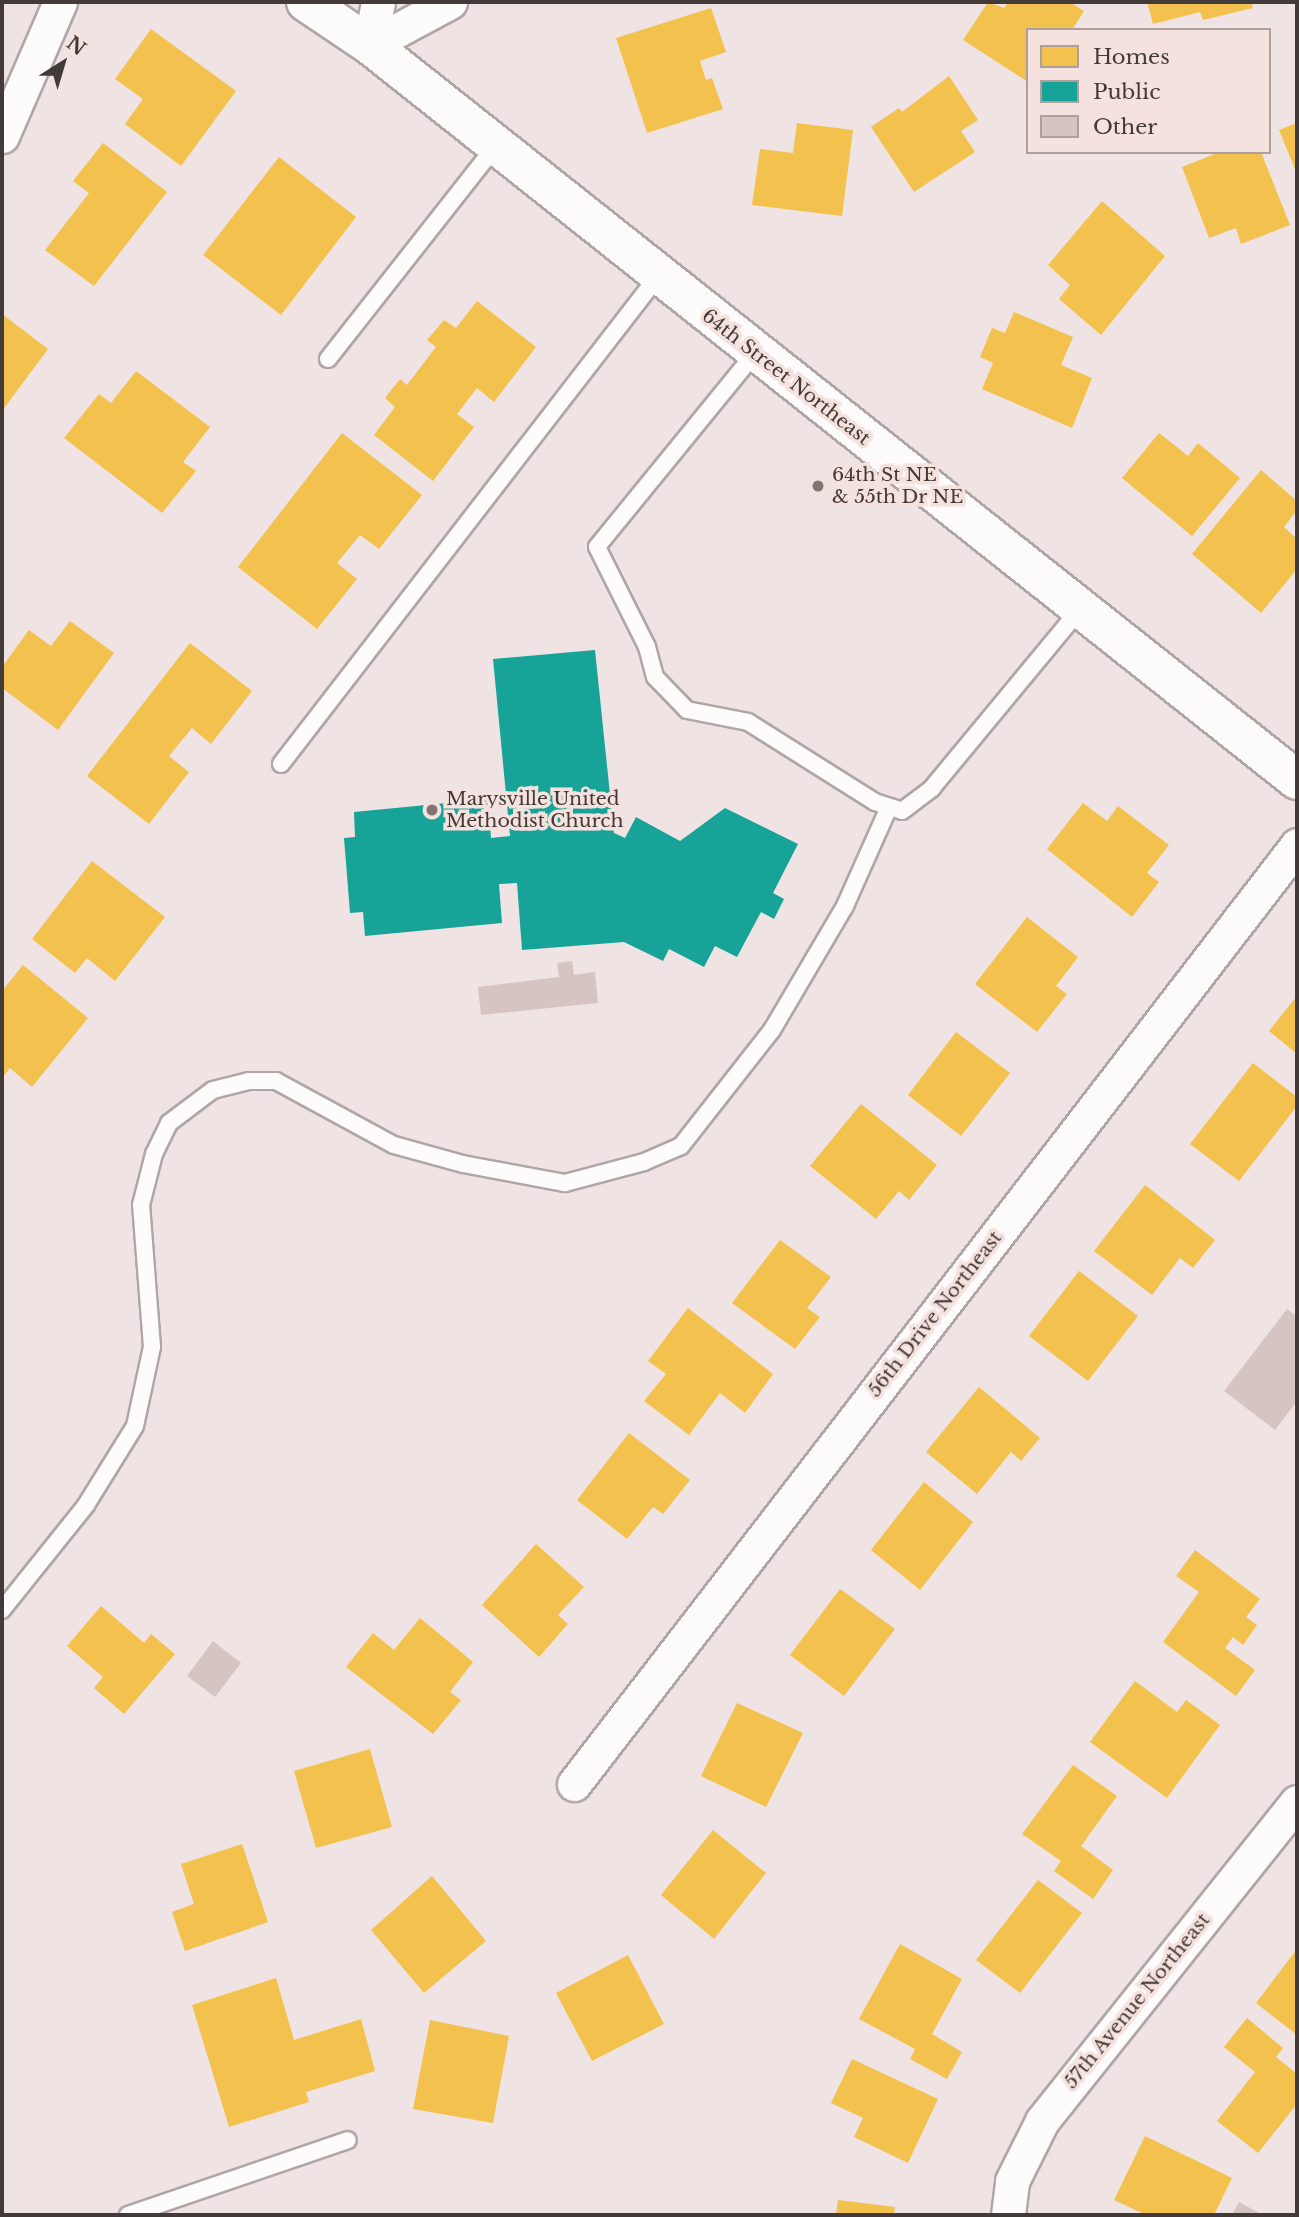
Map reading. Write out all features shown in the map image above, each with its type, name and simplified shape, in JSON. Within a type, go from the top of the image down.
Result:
[{"type":"main road","name":"64th Street Northeast","points":[[306,2],[370,45],[755,353],[1297,779]]},
{"type":"street","points":[[2,136],[60,2]]},
{"type":"street","points":[[370,45],[378,2]]},
{"type":"street","points":[[370,45],[450,2]]},
{"type":"street","name":"56th Drive Northeast","points":[[574,1784],[1297,845]]},
{"type":"street","name":"57th Avenue Northeast","points":[[1008,2215],[1012,2181],[1042,2121],[1297,1802]]},
{"type":"lane","points":[[328,359],[495,147]]},
{"type":"lane","points":[[281,764],[658,276]]},
{"type":"lane","points":[[755,353],[597,547],[647,647],[656,677],[670,696],[687,710],[748,722],[890,807],[902,811],[932,788],[1080,609]]},
{"type":"lane","points":[[2,1610],[86,1505],[135,1426],[152,1346],[141,1205],[154,1154],[169,1123],[213,1090],[249,1081],[276,1081],[394,1145],[463,1164],[565,1183],[644,1162],[681,1146],[772,1030],[845,906],[890,807]]},
{"type":"lane","points":[[128,2215],[348,2140]]},
{"type":"building: Homes","points":[[988,2],[1004,8],[1008,2],[1070,2],[1084,11],[1073,28],[1026,28],[1026,81],[963,40]]},
{"type":"building: Homes","points":[[1147,2],[1251,2],[1253,8],[1203,20],[1200,12],[1153,24]]},
{"type":"building: Homes","points":[[711,8],[726,52],[700,61],[706,80],[712,78],[723,109],[647,133],[616,38]]},
{"type":"building: Homes","points":[[151,29],[236,91],[181,166],[125,124],[143,99],[115,79]]},
{"type":"building: Homes","points":[[949,76],[978,120],[961,131],[975,152],[914,192],[871,127],[899,108],[902,112]]},
{"type":"building: Homes","points":[[797,123],[853,130],[842,216],[752,205],[760,149],[793,153]]},
{"type":"building: Homes","points":[[1297,123],[1297,174],[1279,130]]},
{"type":"building: Homes","points":[[103,143],[167,192],[94,286],[45,250],[89,193],[73,181]]},
{"type":"building: Homes","points":[[1215,154],[1262,154],[1290,225],[1241,244],[1236,228],[1209,238],[1182,167]]},
{"type":"building: Homes","points":[[279,157],[356,217],[281,315],[203,255]]},
{"type":"building: Homes","points":[[1102,201],[1165,256],[1101,335],[1059,299],[1070,285],[1048,265]]},
{"type":"building: Homes","points":[[477,301],[536,347],[494,402],[477,388],[457,414],[474,427],[433,481],[374,435],[395,407],[385,398],[400,379],[407,385],[436,347],[427,340],[444,320],[456,328]]},
{"type":"building: Homes","points":[[1014,312],[1073,337],[1061,365],[1092,378],[1072,428],[982,389],[993,363],[980,357],[992,328],[1005,333]]},
{"type":"building: Homes","points":[[2,314],[48,349],[2,411]]},
{"type":"building: Homes","points":[[136,371],[210,427],[183,462],[196,471],[162,513],[64,438],[99,394],[111,403]]},
{"type":"building: Homes","points":[[342,433],[422,495],[379,549],[360,535],[337,563],[357,579],[317,629],[238,567]]},
{"type":"building: Homes","points":[[1159,433],[1188,456],[1198,443],[1240,478],[1192,536],[1122,478]]},
{"type":"building: Homes","points":[[1261,470],[1297,501],[1297,510],[1284,527],[1297,539],[1297,569],[1261,613],[1192,554]]},
{"type":"building: Homes","points":[[70,621],[114,653],[58,730],[2,688],[2,667],[29,630],[51,646]]},
{"type":"building: Homes","points":[[190,643],[252,691],[211,744],[192,728],[169,756],[189,772],[149,824],[87,776]]},
{"type":"building: Homes","points":[[1083,803],[1107,821],[1118,806],[1169,845],[1147,873],[1159,882],[1132,917],[1047,849]]},
{"type":"building: Homes","points":[[92,861],[165,917],[115,981],[87,958],[75,973],[32,939]]},
{"type":"building: Homes","points":[[1027,917],[1078,957],[1056,986],[1067,994],[1037,1032],[975,984]]},
{"type":"building: Homes","points":[[23,965],[88,1018],[32,1087],[10,1068],[2,1078],[2,991]]},
{"type":"building: Homes","points":[[1297,996],[1297,1054],[1269,1031]]},
{"type":"building: Homes","points":[[956,1032],[1010,1073],[961,1136],[908,1095]]},
{"type":"building: Homes","points":[[1253,1063],[1297,1097],[1297,1106],[1239,1181],[1190,1144]]},
{"type":"building: Homes","points":[[861,1104],[937,1165],[909,1200],[899,1191],[876,1219],[810,1166]]},
{"type":"building: Homes","points":[[1145,1185],[1215,1240],[1193,1268],[1180,1258],[1152,1295],[1094,1251]]},
{"type":"building: Homes","points":[[780,1240],[831,1277],[807,1308],[820,1317],[795,1349],[732,1303]]},
{"type":"building: Homes","points":[[1079,1271],[1138,1316],[1088,1381],[1029,1336]]},
{"type":"building: Homes","points":[[688,1308],[773,1374],[745,1413],[720,1393],[689,1435],[644,1401],[666,1374],[648,1361]]},
{"type":"building: Homes","points":[[979,1387],[1040,1438],[1021,1461],[1011,1452],[977,1494],[926,1452]]},
{"type":"building: Homes","points":[[629,1433],[690,1480],[663,1514],[653,1507],[627,1539],[577,1500]]},
{"type":"building: Homes","points":[[924,1482],[973,1522],[920,1590],[871,1550]]},
{"type":"building: Homes","points":[[536,1544],[584,1587],[558,1615],[568,1624],[539,1657],[482,1605]]},
{"type":"building: Homes","points":[[1195,1550],[1260,1599],[1246,1617],[1257,1625],[1243,1645],[1233,1637],[1225,1648],[1255,1670],[1236,1696],[1163,1642],[1199,1592],[1176,1576]]},
{"type":"building: Homes","points":[[840,1589],[895,1629],[844,1696],[790,1655]]},
{"type":"building: Homes","points":[[101,1606],[144,1643],[151,1634],[175,1654],[124,1714],[94,1688],[103,1677],[67,1646]]},
{"type":"building: Homes","points":[[420,1618],[473,1662],[450,1692],[461,1700],[433,1734],[346,1667],[373,1633],[394,1650]]},
{"type":"building: Homes","points":[[1135,1681],[1177,1712],[1186,1700],[1220,1725],[1167,1798],[1090,1742]]},
{"type":"building: Homes","points":[[737,1703],[803,1733],[766,1807],[701,1776]]},
{"type":"building: Homes","points":[[370,1749],[392,1827],[316,1848],[294,1771]]},
{"type":"building: Homes","points":[[1073,1765],[1117,1796],[1081,1846],[1113,1870],[1093,1899],[1054,1871],[1061,1861],[1022,1834]]},
{"type":"building: Homes","points":[[713,1830],[766,1873],[714,1939],[661,1895]]},
{"type":"building: Homes","points":[[242,1844],[268,1922],[185,1951],[172,1912],[194,1904],[181,1864]]},
{"type":"building: Homes","points":[[432,1876],[486,1941],[424,1993],[371,1930]]},
{"type":"building: Homes","points":[[1038,1880],[1082,1913],[1020,1993],[976,1960]]},
{"type":"building: Homes","points":[[900,1944],[962,1979],[932,2034],[962,2052],[947,2079],[910,2059],[915,2049],[859,2019]]},
{"type":"building: Homes","points":[[1297,1949],[1297,2035],[1256,2003]]},
{"type":"building: Homes","points":[[628,1955],[664,2024],[592,2061],[556,1993]]},
{"type":"building: Homes","points":[[276,1978],[294,2040],[361,2019],[375,2071],[306,2092],[309,2102],[229,2127],[192,2005]]},
{"type":"building: Homes","points":[[1247,2018],[1283,2048],[1276,2057],[1297,2074],[1297,2104],[1258,2153],[1217,2121],[1255,2072],[1224,2047]]},
{"type":"building: Homes","points":[[430,2020],[509,2036],[493,2123],[413,2109]]},
{"type":"building: Homes","points":[[852,2059],[938,2099],[908,2163],[854,2137],[863,2118],[831,2103]]},
{"type":"building: Homes","points":[[1145,2136],[1232,2178],[1214,2215],[1146,2215],[1114,2200]]},
{"type":"building: Homes","points":[[838,2200],[895,2207],[894,2215],[836,2215]]},
{"type":"building: Public","name":"Marysville United Methodist Church","points":[[595,650],[614,833],[625,838],[636,817],[680,841],[725,808],[798,844],[773,893],[784,899],[774,919],[761,912],[737,957],[715,946],[704,967],[669,949],[663,961],[624,942],[522,950],[517,883],[499,884],[502,923],[365,936],[363,912],[350,913],[344,838],[355,837],[354,812],[488,799],[491,838],[510,836],[493,659]]},
{"type":"building: Other","points":[[572,961],[574,975],[595,972],[598,1003],[481,1015],[478,987],[559,977],[557,963]]},
{"type":"building: Other","points":[[1287,1309],[1297,1317],[1297,1401],[1275,1430],[1224,1391]]},
{"type":"building: Other","points":[[213,1641],[241,1663],[215,1697],[187,1676]]},
{"type":"building: Other","points":[[1239,2202],[1263,2215],[1232,2215]]},
{"type":"place","name":"64th St NE & 55th Dr NE","points":[[818,486]]},
{"type":"place","name":"Marysville United Methodist Church","points":[[432,810]]}]
